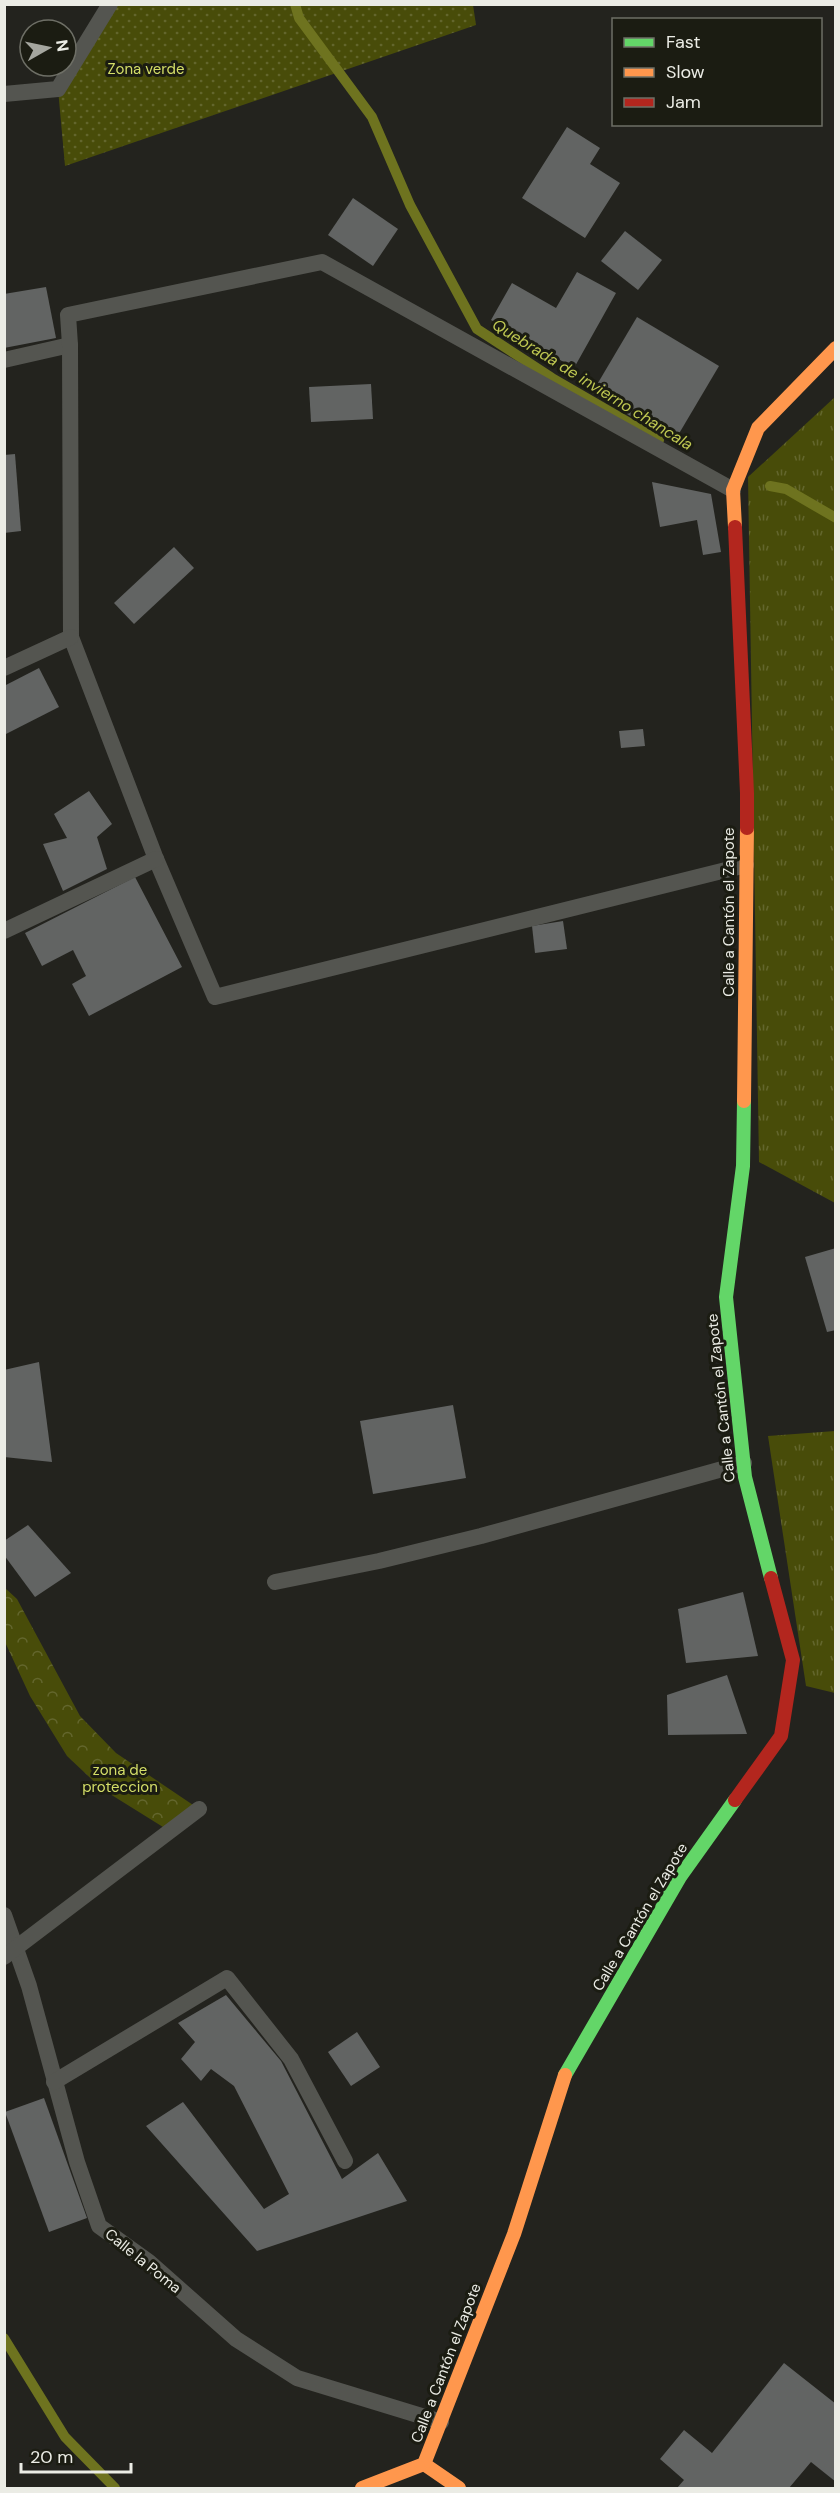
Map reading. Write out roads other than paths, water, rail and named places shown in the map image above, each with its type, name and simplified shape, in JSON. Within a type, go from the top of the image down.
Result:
[{"type":"street","name":"Calle a Cantón el Zapote","points":[[362,2488],[424,2464],[514,2234],[566,2073],[680,1876],[781,1736],[793,1660],[745,1478],[726,1297],[743,1166],[747,793],[733,490],[758,428],[836,348]]},
{"type":"street","points":[[424,2464],[459,2488]]},
{"type":"lane","points":[[4,94],[58,89],[110,4]]},
{"type":"lane","points":[[733,490],[322,262],[68,315],[71,637],[156,859],[215,997],[746,865]]},
{"type":"lane","points":[[4,360],[70,345]]},
{"type":"lane","points":[[4,669],[71,637]]},
{"type":"lane","points":[[4,931],[156,859]]},
{"type":"lane","points":[[275,1582],[458,1542],[744,1463]]},
{"type":"lane","points":[[10,1952],[199,1809]]},
{"type":"lane","name":"Calle la Poma","points":[[4,1915],[10,1952],[29,1986],[77,2162],[99,2226],[149,2262],[236,2339],[297,2378],[441,2422]]},
{"type":"lane","points":[[54,2082],[227,1978],[291,2058],[345,2162]]},
{"type":"waterway","name":"Quebrada de invierno chancala","points":[[295,4],[299,18],[372,117],[410,205],[477,329],[552,378],[659,440]]},
{"type":"waterway","name":"Quebrada de invierno chancala","points":[[770,486],[786,489],[836,518]]},
{"type":"waterway","points":[[4,2338],[65,2437],[115,2488]]},
{"type":"park label","name":"Zona verde","points":[[146,69]]},
{"type":"park label","name":"zona de proteccion","points":[[120,1778]]}]
